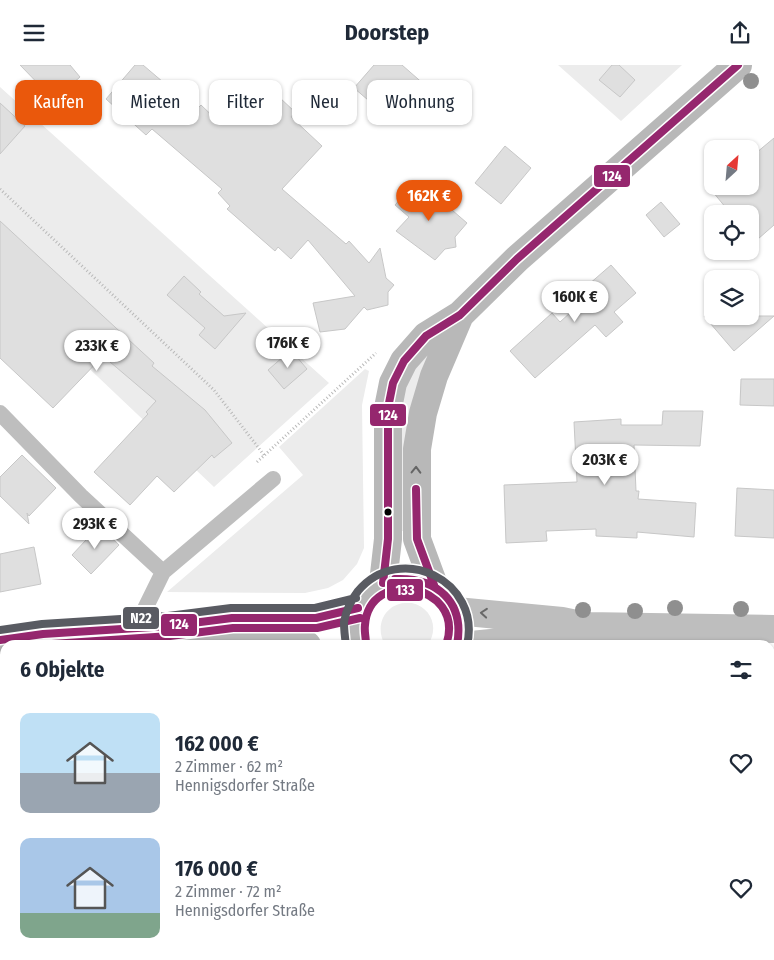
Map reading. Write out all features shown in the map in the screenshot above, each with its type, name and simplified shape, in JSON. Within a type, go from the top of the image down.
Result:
[{"type":"main road","points":[[383,583],[388,539],[386,512],[388,408],[393,383],[404,361],[426,336],[460,315],[526,251],[738,65]]},
{"type":"main road","points":[[434,585],[417,539],[417,449],[423,413],[434,376],[460,315]]},
{"type":"main road","points":[[355,640],[353,629],[358,608],[368,594],[391,579],[411,578],[422,579],[434,585],[446,595],[456,611],[458,622],[457,640]]},
{"type":"main road","points":[[0,640],[43,634],[136,627],[169,627],[232,618],[316,618],[358,608]]},
{"type":"main road","points":[[169,627],[205,640]]},
{"type":"street","points":[[456,611],[562,621],[586,626],[774,629]]},
{"type":"street","points":[[522,640],[552,637],[586,626]]},
{"type":"lane","points":[[0,413],[82,496],[163,572]]},
{"type":"lane","points":[[136,627],[163,572],[273,479]]},
{"type":"path","points":[[0,189],[214,390],[264,455]]},
{"type":"path","points":[[249,468],[378,351]]},
{"type":"shaded area","points":[[558,65],[682,65],[621,121]]},
{"type":"shaded area","points":[[0,87],[15,100],[15,125],[42,125],[329,383],[214,487],[0,284]]},
{"type":"shaded area","points":[[433,349],[410,531],[397,531],[395,444],[407,377]]},
{"type":"shaded area","points":[[365,369],[369,371],[362,405],[364,548],[357,564],[343,580],[328,588],[305,593],[167,592],[303,475],[279,447]]},
{"type":"shaded area","points":[[403,603],[412,603],[429,614],[433,626],[430,640],[383,640],[381,629],[385,615],[389,609]]},
{"type":"building","points":[[20,65],[70,65],[80,77],[77,80],[35,80]]},
{"type":"building","points":[[135,65],[143,65],[161,80],[122,80]]},
{"type":"building","points":[[374,65],[402,65],[419,80],[367,80],[367,99],[357,91],[357,85]]},
{"type":"building","points":[[612,65],[619,65],[635,80],[620,97],[599,80]]},
{"type":"building","points":[[112,92],[112,104],[106,99]]},
{"type":"building","points":[[282,100],[292,109],[292,125],[300,125],[322,146],[282,189],[346,244],[349,241],[369,263],[380,248],[386,278],[394,285],[388,292],[388,305],[367,310],[364,307],[345,329],[320,332],[313,303],[355,296],[308,240],[291,259],[278,247],[275,251],[227,209],[230,206],[218,193],[222,189],[152,129],[146,135],[135,125],[199,125],[199,107],[201,105],[209,113],[209,125],[282,125]]},
{"type":"building","points":[[0,103],[15,117],[15,125],[25,126],[0,154]]},
{"type":"building","points":[[774,138],[774,225],[759,238],[759,205],[724,205],[715,195],[759,195],[759,150]]},
{"type":"building","points":[[505,146],[531,168],[501,204],[475,183]]},
{"type":"building","points":[[414,184],[427,195],[428,193],[435,199],[437,197],[467,223],[455,237],[456,247],[445,249],[435,260],[396,231],[409,217],[395,205]]},
{"type":"building","points":[[661,202],[680,224],[664,237],[646,215]]},
{"type":"building","points":[[0,221],[154,363],[152,366],[205,410],[232,443],[214,458],[212,455],[174,492],[157,476],[130,505],[94,472],[148,414],[146,412],[156,401],[103,356],[53,408],[0,358]]},
{"type":"building","points":[[611,265],[636,293],[614,312],[623,322],[606,337],[595,325],[535,378],[510,351],[552,313],[560,322],[594,291],[588,285]]},
{"type":"building","points":[[184,276],[201,292],[199,294],[224,316],[246,313],[215,349],[199,335],[205,328],[167,295]]},
{"type":"building","points":[[759,316],[774,316],[734,351],[712,325],[759,325]]},
{"type":"building","points":[[291,350],[307,369],[284,389],[268,370]]},
{"type":"building","points":[[741,379],[774,379],[774,406],[740,405]]},
{"type":"building","points":[[663,411],[703,411],[700,446],[634,445],[636,491],[639,491],[638,499],[696,503],[694,537],[637,532],[637,538],[596,536],[596,529],[546,531],[547,541],[506,543],[504,485],[577,482],[574,422],[621,419],[621,425],[662,425]]},
{"type":"building","points":[[22,455],[56,488],[29,516],[27,513],[29,524],[0,496],[0,477]]},
{"type":"building","points":[[737,488],[774,490],[774,538],[735,536]]},
{"type":"building","points":[[99,526],[119,545],[91,574],[72,555]]},
{"type":"building","points":[[34,547],[41,584],[0,592],[0,554]]},
{"type":"transit line","name":"124","points":[[383,583],[388,539],[388,408],[393,383],[404,361],[426,336],[460,315],[517,259],[738,65]]},
{"type":"transit line","name":"124","points":[[416,489],[417,539],[434,585]]},
{"type":"transit line","name":"N22","points":[[346,640],[344,622],[353,598],[375,576],[395,569],[415,569],[434,575],[450,587],[462,603],[468,622],[467,640]]},
{"type":"transit line","name":"124","points":[[395,579],[410,579],[424,582],[445,595],[457,616],[457,640]]},
{"type":"transit line","name":"133","points":[[366,640],[365,625],[370,607],[382,595],[397,590],[414,590],[430,596],[442,607],[449,622],[447,640]]},
{"type":"transit line","name":"N22","points":[[0,630],[42,624],[168,616],[231,608],[315,608],[356,598]]},
{"type":"transit line","name":"124","points":[[0,640],[43,634],[169,626],[232,618],[316,618],[358,608]]},
{"type":"transit line","name":"133","points":[[111,640],[170,636],[233,628],[317,628],[360,618]]}]
